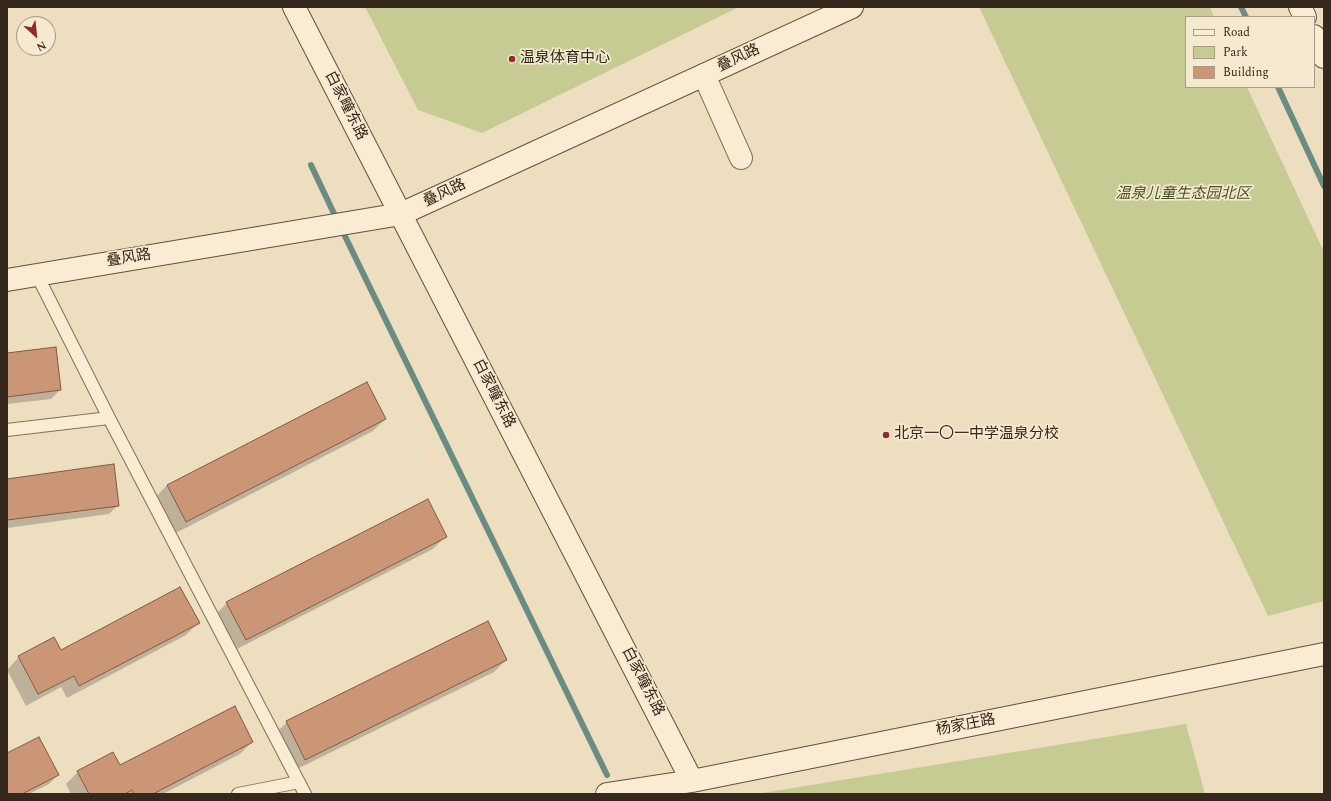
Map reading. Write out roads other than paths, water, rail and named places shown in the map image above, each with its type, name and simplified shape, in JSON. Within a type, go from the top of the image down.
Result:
[{"type":"street","name":"白家疃东路","points":[[294,7],[692,781]]},
{"type":"street","name":"叠风路","points":[[7,280],[401,214],[852,7]]},
{"type":"street","points":[[1300,7],[1304,16]]},
{"type":"street","points":[[1315,38],[1324,57]]},
{"type":"street","points":[[704,75],[742,158]]},
{"type":"street","name":"杨家庄路","points":[[607,794],[692,781],[1324,654]]},
{"type":"lane","points":[[37,275],[109,418],[305,794]]},
{"type":"lane","points":[[7,430],[109,418]]},
{"type":"lane","points":[[238,794],[299,782]]},
{"type":"waterway","points":[[1241,7],[1246,16]]},
{"type":"waterway","points":[[1278,88],[1324,186]]},
{"type":"waterway","points":[[311,165],[337,220]]},
{"type":"waterway","points":[[341,228],[607,775]]},
{"type":"place","name":"温泉体育中心","points":[[512,59]]},
{"type":"place","name":"北京一〇一中学温泉分校","points":[[886,435]]},
{"type":"park label","name":"温泉儿童生态园北区","points":[[1183,195]]}]
